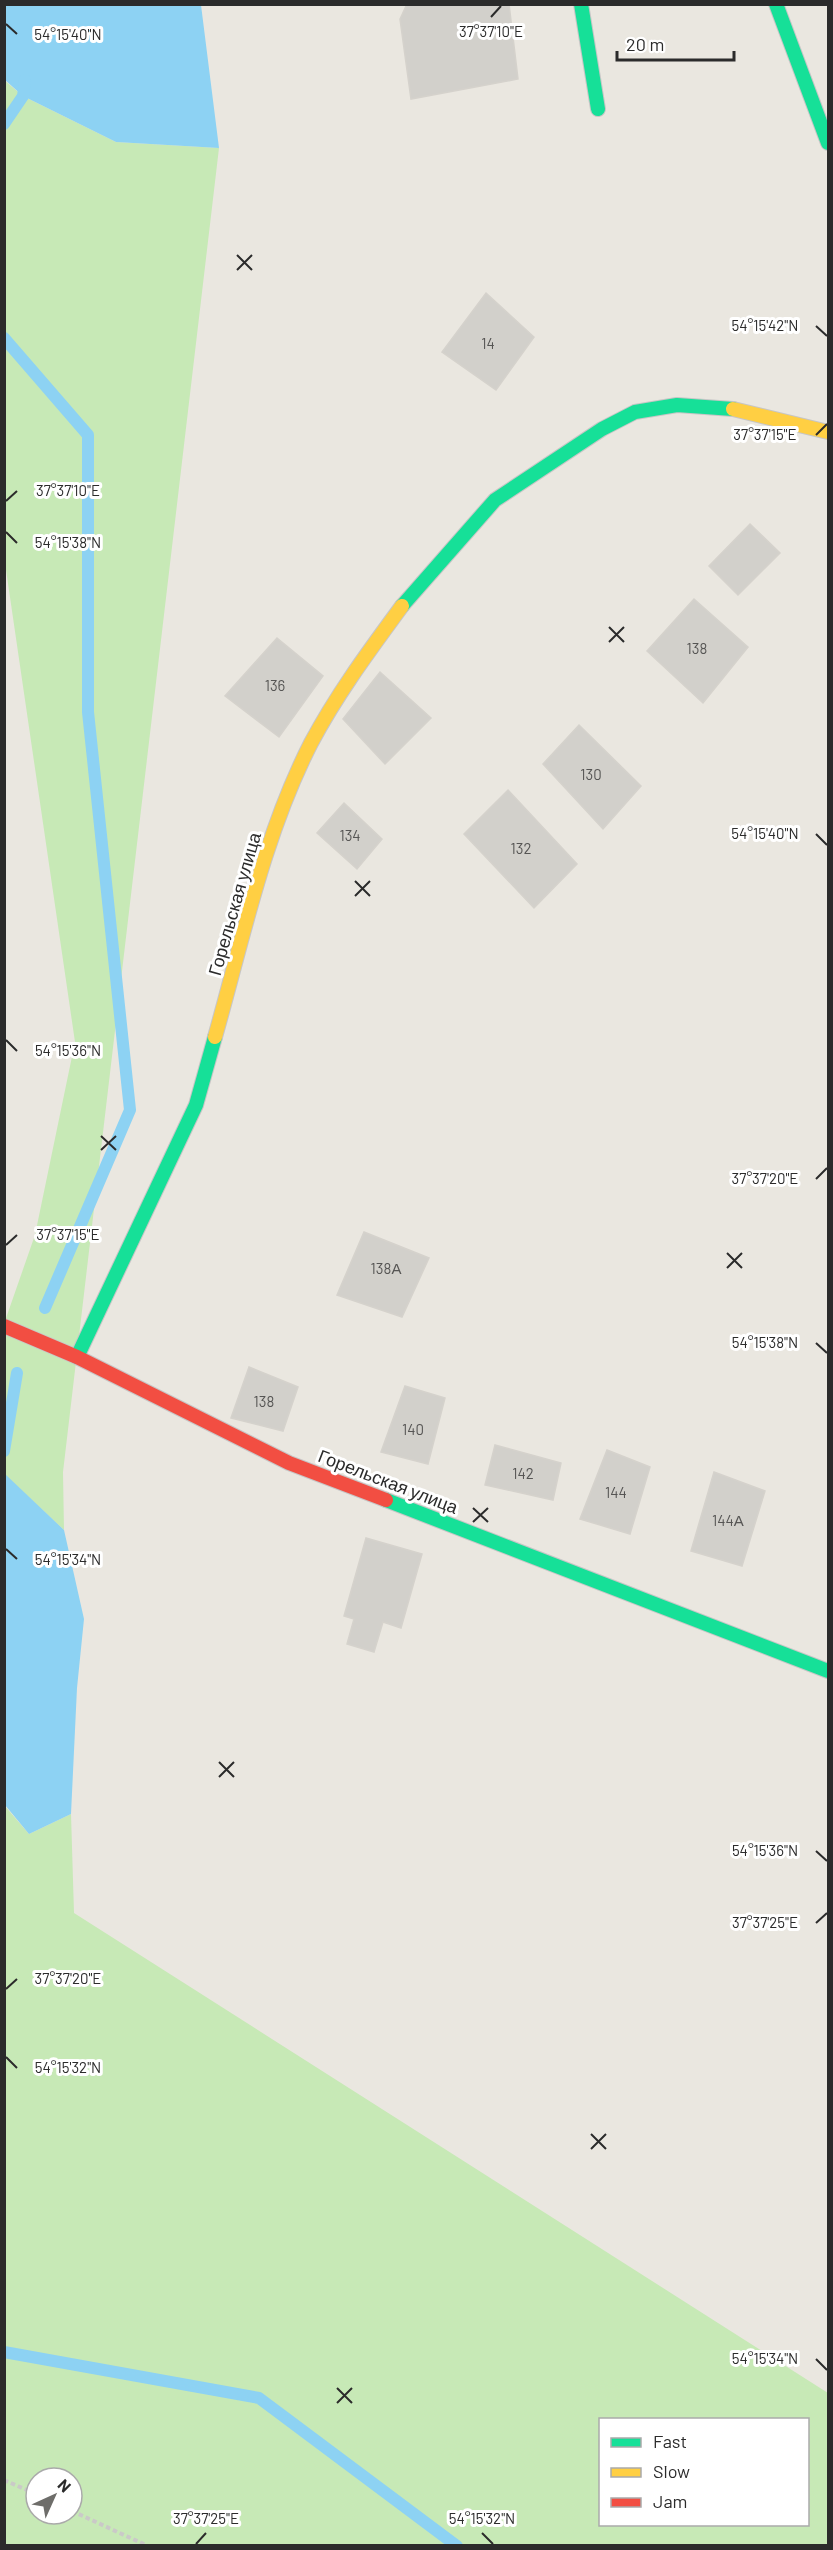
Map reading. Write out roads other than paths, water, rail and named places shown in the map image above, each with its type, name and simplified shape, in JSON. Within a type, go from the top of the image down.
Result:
[{"type":"street","points":[[581,4],[598,109]]},
{"type":"street","points":[[776,4],[828,143]]},
{"type":"street","name":"Горельская улица","points":[[77,1357],[196,1105],[270,840],[311,744],[345,684],[412,592],[495,500],[602,429],[635,412],[677,405],[739,410],[828,432]]},
{"type":"street","name":"Горельская улица","points":[[4,1326],[77,1357],[289,1463],[828,1671]]},
{"type":"water","points":[[5,4],[201,5],[219,148],[116,142],[23,96],[5,80]]},
{"type":"water","points":[[5,1474],[64,1530],[84,1619],[77,1688],[71,1814],[29,1834],[5,1805]]},
{"type":"waterway","points":[[4,124],[23,96],[25,80]]},
{"type":"waterway","points":[[4,338],[88,435],[88,712],[130,1110],[45,1308]]},
{"type":"waterway","points":[[4,1451],[17,1373]]},
{"type":"waterway","points":[[4,2352],[259,2398],[457,2546]]}]
